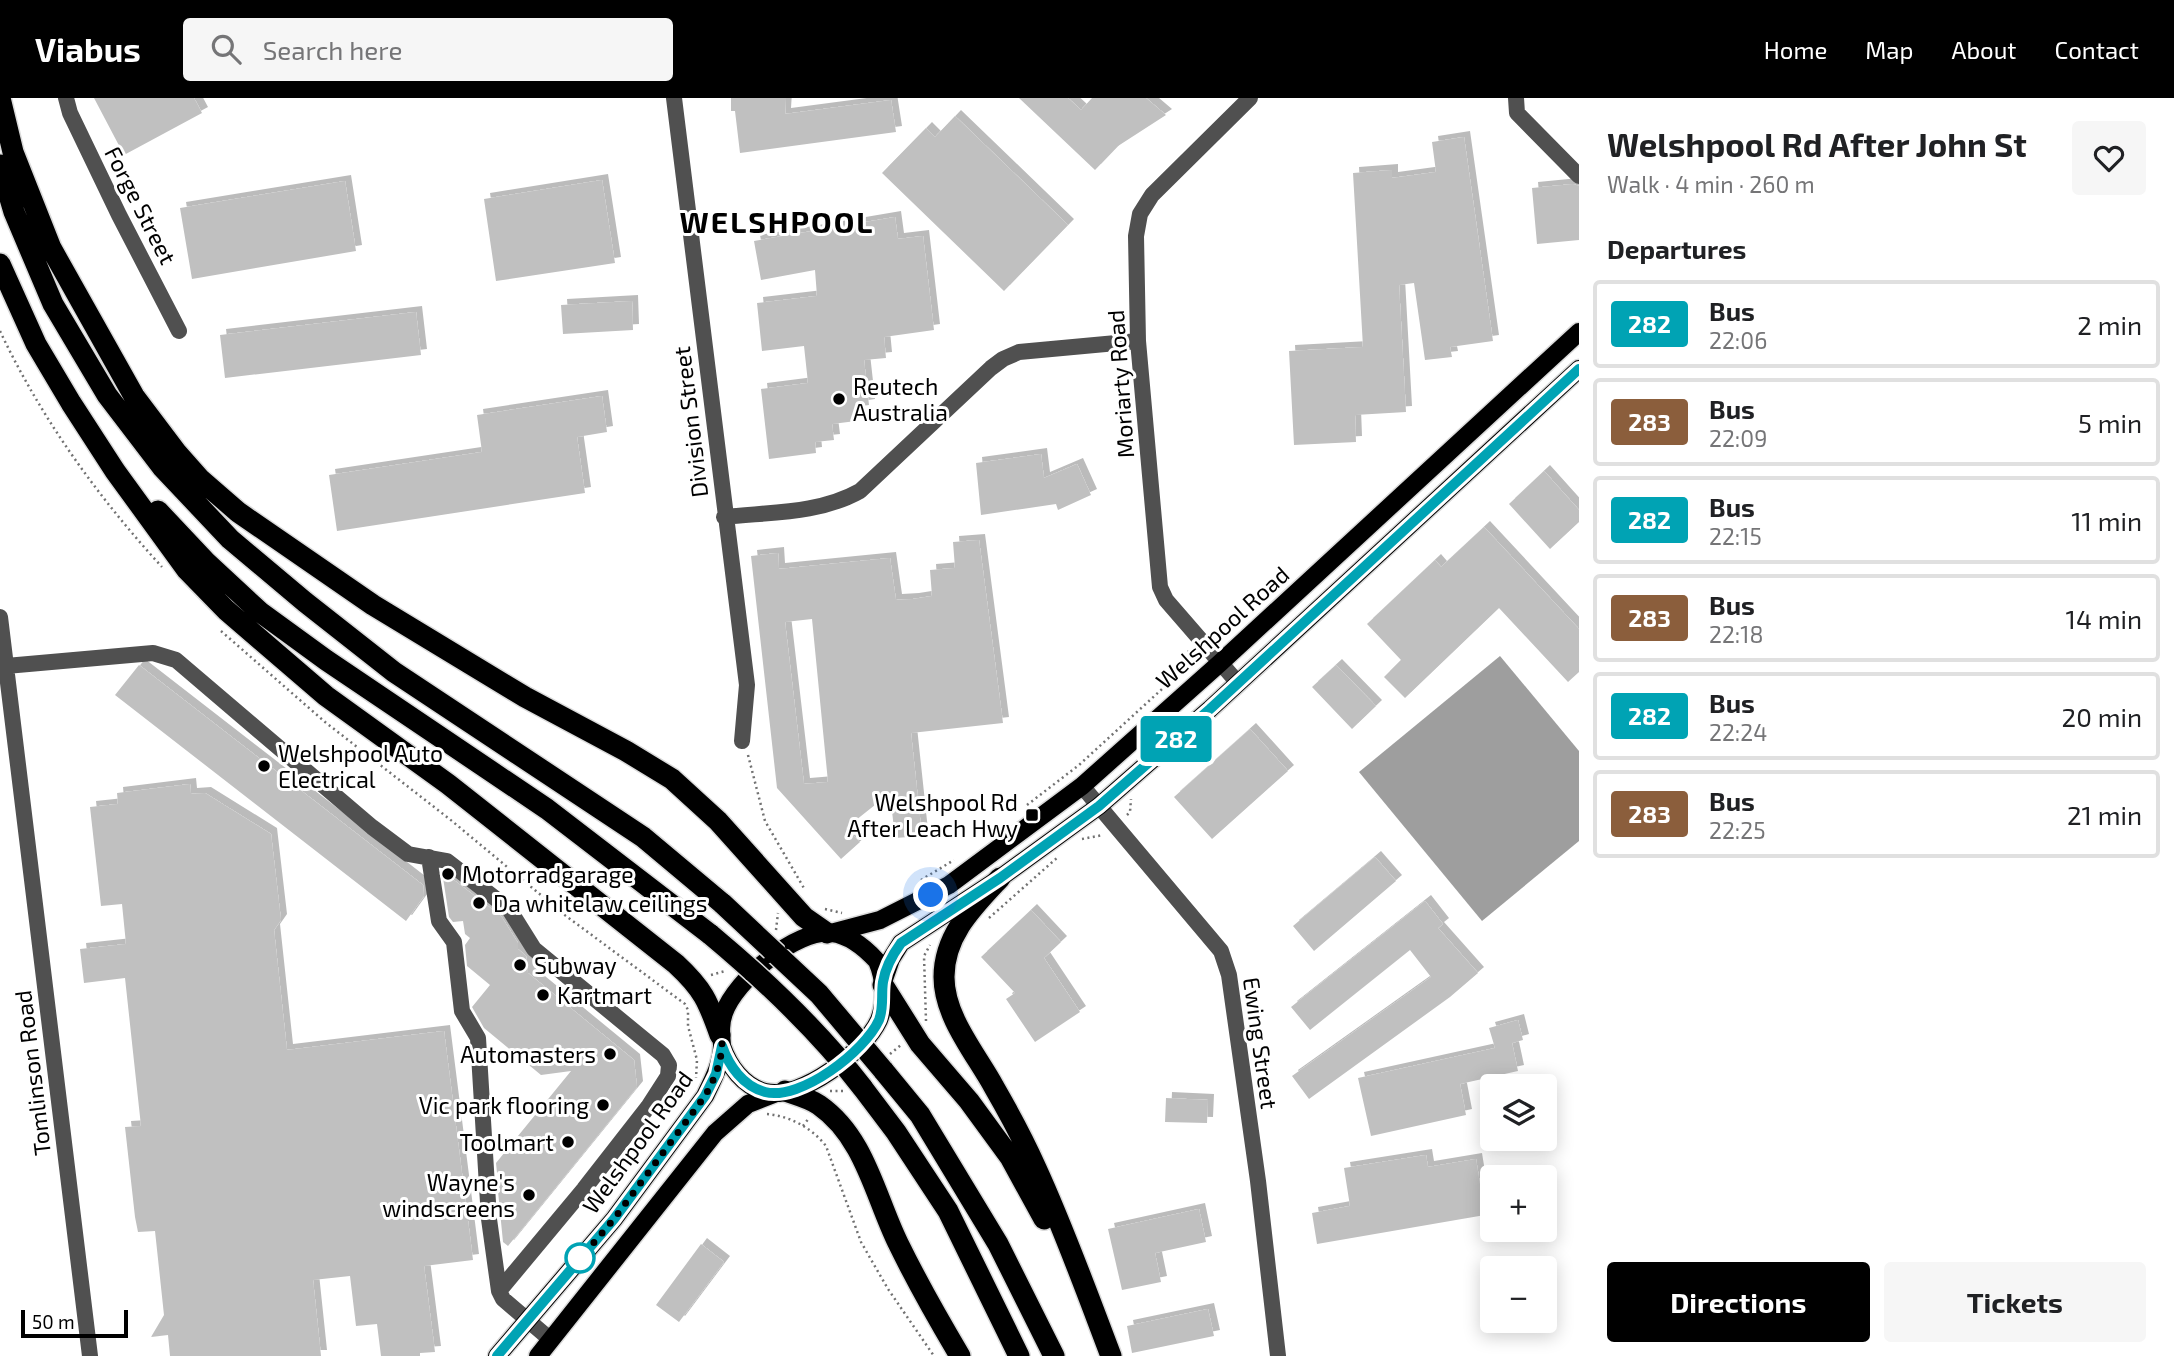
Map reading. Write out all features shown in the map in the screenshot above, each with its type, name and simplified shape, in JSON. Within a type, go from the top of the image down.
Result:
[{"type":"highway","points":[[0,98],[13,152],[51,248],[134,396],[200,480],[238,512],[373,605],[525,697],[672,779],[718,821],[804,917],[829,933]]},
{"type":"highway","points":[[0,165],[14,212],[53,304],[107,395],[163,467],[230,539],[305,602],[394,671],[643,837],[723,904],[819,994],[920,1115],[998,1244],[1054,1356]]},
{"type":"highway","points":[[0,264],[36,344],[71,403],[115,471],[187,570],[226,610],[326,696],[448,784],[676,964],[706,996],[721,1041]]},
{"type":"highway","points":[[71,403],[154,507],[206,562],[260,612],[326,660],[547,809],[711,934],[796,1012],[835,1053],[862,1087],[896,1132],[948,1211],[1019,1356]]},
{"type":"highway","points":[[1000,878],[962,921],[948,948],[944,986],[952,1013],[1035,1167],[1111,1356]]},
{"type":"highway","points":[[883,984],[920,1044],[969,1101],[1010,1157],[1038,1207],[1111,1356]]},
{"type":"highway","points":[[780,1092],[818,1105],[834,1117],[853,1140],[897,1242],[960,1356]]},
{"type":"main road","name":"Welshpool Road","points":[[829,933],[880,920],[949,885],[1082,786],[1220,663],[1579,332]]},
{"type":"main road","points":[[883,984],[891,959],[901,943],[1000,878],[1099,806],[1210,709],[1579,369]]},
{"type":"main road","points":[[1150,725],[1166,719],[1193,702],[1201,702],[1210,709]]},
{"type":"main road","points":[[538,1356],[715,1133],[748,1104],[804,1086],[829,1071],[860,1045],[879,1019],[884,994],[883,984],[879,966],[874,958],[848,938],[829,933],[811,935],[796,942],[754,972],[725,1009],[721,1041],[731,1066],[740,1077],[760,1090],[780,1092]]},
{"type":"main road","name":"Welshpool Road","points":[[497,1356],[614,1219],[705,1096],[716,1074],[721,1041]]},
{"type":"street","name":"Forge Street","points":[[66,98],[70,113],[119,215],[179,331]]},
{"type":"street","name":"Division Street","points":[[674,98],[747,685],[742,741]]},
{"type":"street","name":"Moriarty Road","points":[[1238,683],[1166,600],[1160,587],[1138,341],[1136,236],[1140,214],[1152,195],[1250,98]]},
{"type":"street","points":[[1516,98],[1517,113],[1579,176]]},
{"type":"street","points":[[724,517],[826,506],[860,491],[1003,359],[1019,352],[1138,341]]},
{"type":"street","name":"Tomlinson Road","points":[[0,617],[90,1356]]},
{"type":"street","points":[[6,666],[153,653],[176,660],[372,827],[408,854],[447,861],[509,909],[534,949],[663,1055],[669,1065],[668,1076],[648,1107],[499,1291]]},
{"type":"street","name":"Ewing Street","points":[[1082,786],[1221,951],[1229,975],[1258,1181],[1278,1356]]},
{"type":"street","points":[[429,857],[439,921],[454,942],[463,1011],[478,1038],[489,1219],[499,1291],[527,1321],[551,1340]]},
{"type":"path","points":[[1026,807],[1079,765],[1185,668],[1189,645],[1200,639]]},
{"type":"path","points":[[742,741],[750,761],[765,821],[806,892]]},
{"type":"path","points":[[1077,839],[1102,836]]},
{"type":"path","points":[[981,925],[1058,857]]},
{"type":"path","points":[[912,885],[954,860]]},
{"type":"path","points":[[819,904],[825,909],[851,912]]},
{"type":"path","points":[[927,950],[932,942],[940,939],[944,940],[948,948]]},
{"type":"path","points":[[764,1114],[779,1116],[803,1126],[826,1146],[861,1242],[888,1289],[934,1356]]},
{"type":"shaded area","points":[[1500,656],[1579,751],[1579,841],[1482,921],[1359,772]]},
{"type":"building","points":[[94,98],[194,98],[202,113],[124,155]]},
{"type":"building","points":[[731,98],[786,98],[785,114],[891,100],[896,132],[740,153]]},
{"type":"building","points":[[1019,98],[1068,98],[1081,110],[1092,98],[1146,98],[1166,115],[1118,146],[1095,170]]},
{"type":"building","points":[[955,116],[1068,225],[1004,291],[882,173],[926,128],[935,137]]},
{"type":"building","points":[[1464,137],[1493,341],[1450,347],[1452,357],[1425,360],[1414,283],[1399,285],[1406,412],[1355,415],[1356,442],[1294,445],[1289,351],[1363,347],[1353,173],[1392,170],[1392,178],[1436,172],[1432,142]]},
{"type":"building","points":[[602,180],[615,263],[496,281],[484,199]]},
{"type":"building","points":[[345,181],[356,251],[192,279],[180,208]]},
{"type":"building","points":[[1573,184],[1579,186],[1579,240],[1537,244],[1532,188]]},
{"type":"building","points":[[895,217],[898,239],[923,236],[934,330],[884,337],[886,358],[864,360],[869,405],[855,407],[856,421],[832,424],[834,440],[815,442],[816,453],[769,459],[761,389],[808,383],[804,346],[762,351],[757,303],[817,296],[815,270],[761,280],[754,241]]},
{"type":"building","points":[[632,301],[633,330],[563,334],[561,305]]},
{"type":"building","points":[[416,312],[421,355],[225,378],[220,335]]},
{"type":"building","points":[[602,396],[607,432],[577,437],[585,493],[337,531],[329,475],[482,452],[477,415]]},
{"type":"building","points":[[1041,454],[1044,478],[1077,464],[1091,495],[1058,510],[1056,504],[981,515],[976,463]]},
{"type":"building","points":[[1544,471],[1579,510],[1579,522],[1550,549],[1509,504]]},
{"type":"building","points":[[1484,527],[1579,629],[1579,672],[1568,682],[1499,608],[1405,698],[1384,677],[1401,660],[1367,624],[1435,560],[1441,567]]},
{"type":"building","points":[[979,540],[1003,723],[911,733],[922,836],[895,838],[890,793],[846,828],[860,842],[841,859],[777,788],[751,556],[778,553],[779,569],[890,558],[896,600],[913,599],[932,596],[930,570],[955,568],[953,542]],"holes":[[[812,619],[828,782],[804,784],[785,622]]]},
{"type":"building","points":[[139,665],[423,885],[424,896],[406,921],[115,695]]},
{"type":"building","points":[[1336,665],[1376,706],[1352,729],[1312,687]]},
{"type":"building","points":[[1250,729],[1288,771],[1212,839],[1174,797]]},
{"type":"building","points":[[190,784],[191,794],[205,793],[271,834],[281,920],[274,930],[287,1050],[444,1031],[473,1260],[424,1266],[435,1352],[420,1353],[420,1356],[381,1356],[377,1324],[356,1326],[350,1276],[313,1280],[321,1356],[170,1356],[168,1335],[151,1337],[164,1315],[155,1231],[138,1232],[135,1217],[125,1127],[141,1126],[125,978],[84,983],[80,949],[126,944],[122,904],[101,906],[90,807],[118,804],[117,793]]},
{"type":"building","points":[[1375,857],[1396,881],[1314,951],[1293,926]]},
{"type":"building","points":[[442,871],[501,916],[518,943],[518,949],[526,956],[528,973],[634,1060],[637,1087],[508,1246],[503,1242],[497,1181],[501,1176],[497,1173],[496,1163],[571,1071],[541,1075],[484,1028],[472,1007],[490,985],[467,966],[465,945],[470,938],[465,934],[463,921],[453,922],[449,917]]},
{"type":"building","points":[[1425,901],[1443,924],[1438,928],[1478,973],[1450,997],[1309,1099],[1292,1076],[1431,977],[1410,950],[1310,1030],[1291,1007]]},
{"type":"building","points":[[1031,910],[1061,942],[1044,958],[1080,1012],[1035,1042],[1006,999],[1015,993],[981,957]]},
{"type":"building","points":[[1518,1020],[1523,1040],[1512,1043],[1518,1071],[1480,1074],[1480,1080],[1460,1084],[1466,1115],[1371,1136],[1358,1078],[1495,1048],[1489,1028]]},
{"type":"building","points":[[1166,1098],[1208,1100],[1207,1123],[1165,1122]]},
{"type":"building","points":[[1426,1155],[1428,1167],[1476,1159],[1480,1184],[1480,1216],[1317,1244],[1312,1213],[1350,1206],[1344,1168]]},
{"type":"building","points":[[1199,1209],[1206,1242],[1155,1253],[1161,1282],[1122,1290],[1108,1229]]},
{"type":"building","points":[[701,1244],[724,1262],[679,1322],[656,1305]]},
{"type":"building","points":[[1208,1309],[1214,1336],[1132,1353],[1127,1326]]},
{"type":"bus line","name":"282","points":[[497,1356],[614,1219],[705,1096],[716,1074],[722,1046],[731,1066],[740,1077],[760,1090],[772,1093],[804,1086],[849,1056],[872,1032],[879,1019],[884,994],[883,982],[891,959],[901,943],[1000,878],[1099,806],[1210,709],[1579,369]]},
{"type":"place","name":"Reutech Australia","points":[[839,399]]},
{"type":"place","name":"Welshpool Auto Electrical","points":[[264,766]]},
{"type":"place","name":"Welshpool Rd After Leach Hwy","points":[[1032,815]]},
{"type":"place","name":"Motorradgarage","points":[[448,874]]},
{"type":"place","name":"Da whitelaw ceilings","points":[[479,903]]},
{"type":"place","name":"Subway","points":[[520,965]]},
{"type":"place","name":"Kartmart","points":[[543,995]]},
{"type":"place","name":"Automasters","points":[[610,1054]]},
{"type":"place","name":"Vic park flooring","points":[[603,1105]]},
{"type":"place","name":"Toolmart","points":[[568,1142]]},
{"type":"place","name":"Wayne's windscreens","points":[[529,1195]]},
{"type":"district","name":"WELSHPOOL","points":[[777,221]]},
{"type":"route","points":[[580,1258],[579,1260],[614,1219],[705,1096],[716,1074],[722,1046],[722,1016],[729,1002],[754,972],[787,946],[803,938],[869,925],[931,895]]}]
